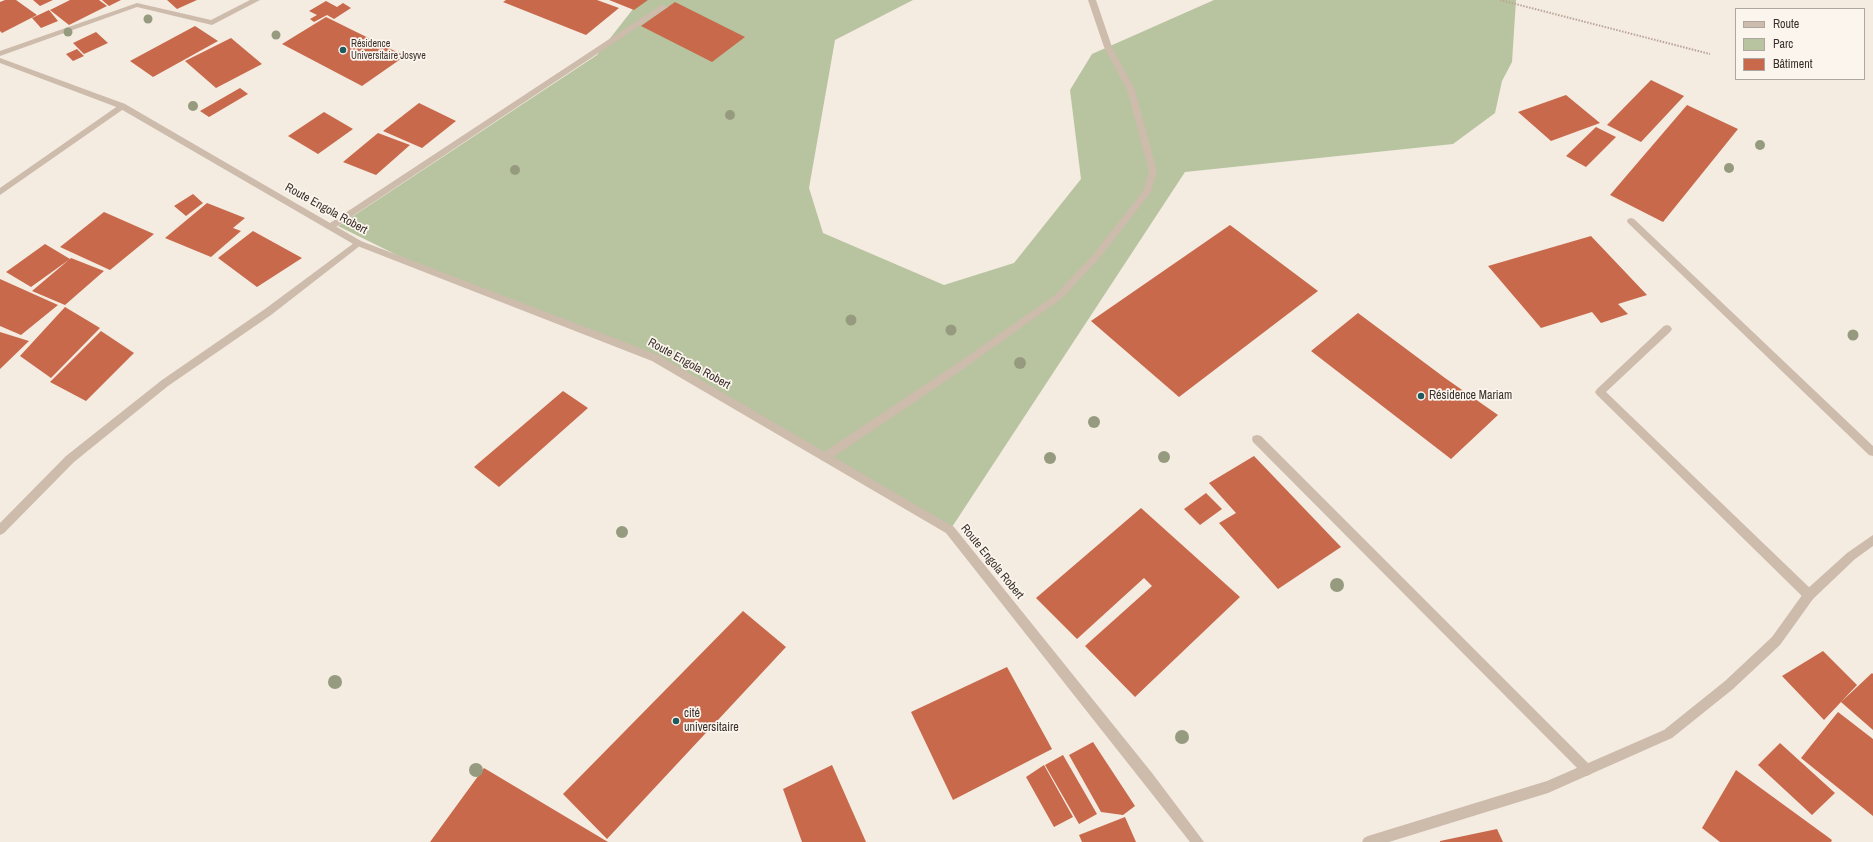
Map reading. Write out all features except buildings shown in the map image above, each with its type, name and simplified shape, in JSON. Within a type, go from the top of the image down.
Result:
[{"type":"street","points":[[0,54],[137,5],[212,23],[256,0]]},
{"type":"street","points":[[825,457],[959,367],[1058,297],[1095,258],[1147,192],[1153,171],[1130,90],[1108,48],[1092,0]]},
{"type":"street","points":[[330,227],[664,7]]},
{"type":"street","name":"Route Engola Robert","points":[[0,60],[122,106],[358,243],[656,358],[950,530],[1144,771],[1198,842]]},
{"type":"street","points":[[0,192],[122,106]]},
{"type":"street","points":[[1631,221],[1873,452]]},
{"type":"street","points":[[0,530],[70,459],[165,383],[268,312],[358,243]]},
{"type":"street","points":[[1667,329],[1600,392],[1809,595]]},
{"type":"street","points":[[1257,439],[1587,770]]},
{"type":"street","points":[[1368,842],[1548,787],[1668,734],[1729,685],[1776,641],[1809,595],[1851,556],[1873,540]]},
{"type":"path","points":[[1500,0],[1710,54]]},
{"type":"green space","points":[[640,0],[913,0],[835,40],[809,188],[823,233],[944,285],[1014,263],[1081,179],[1070,90],[1092,54],[1214,0],[1516,0],[1512,62],[1502,81],[1495,113],[1453,144],[1185,172],[950,530],[655,358],[411,262],[338,226],[597,55]]},
{"type":"place","name":"Résidence Universitaire Josyve","points":[[343,50]]},
{"type":"place","name":"Résidence Mariam","points":[[1421,396]]},
{"type":"place","name":"cité universitaire","points":[[676,721]]}]
